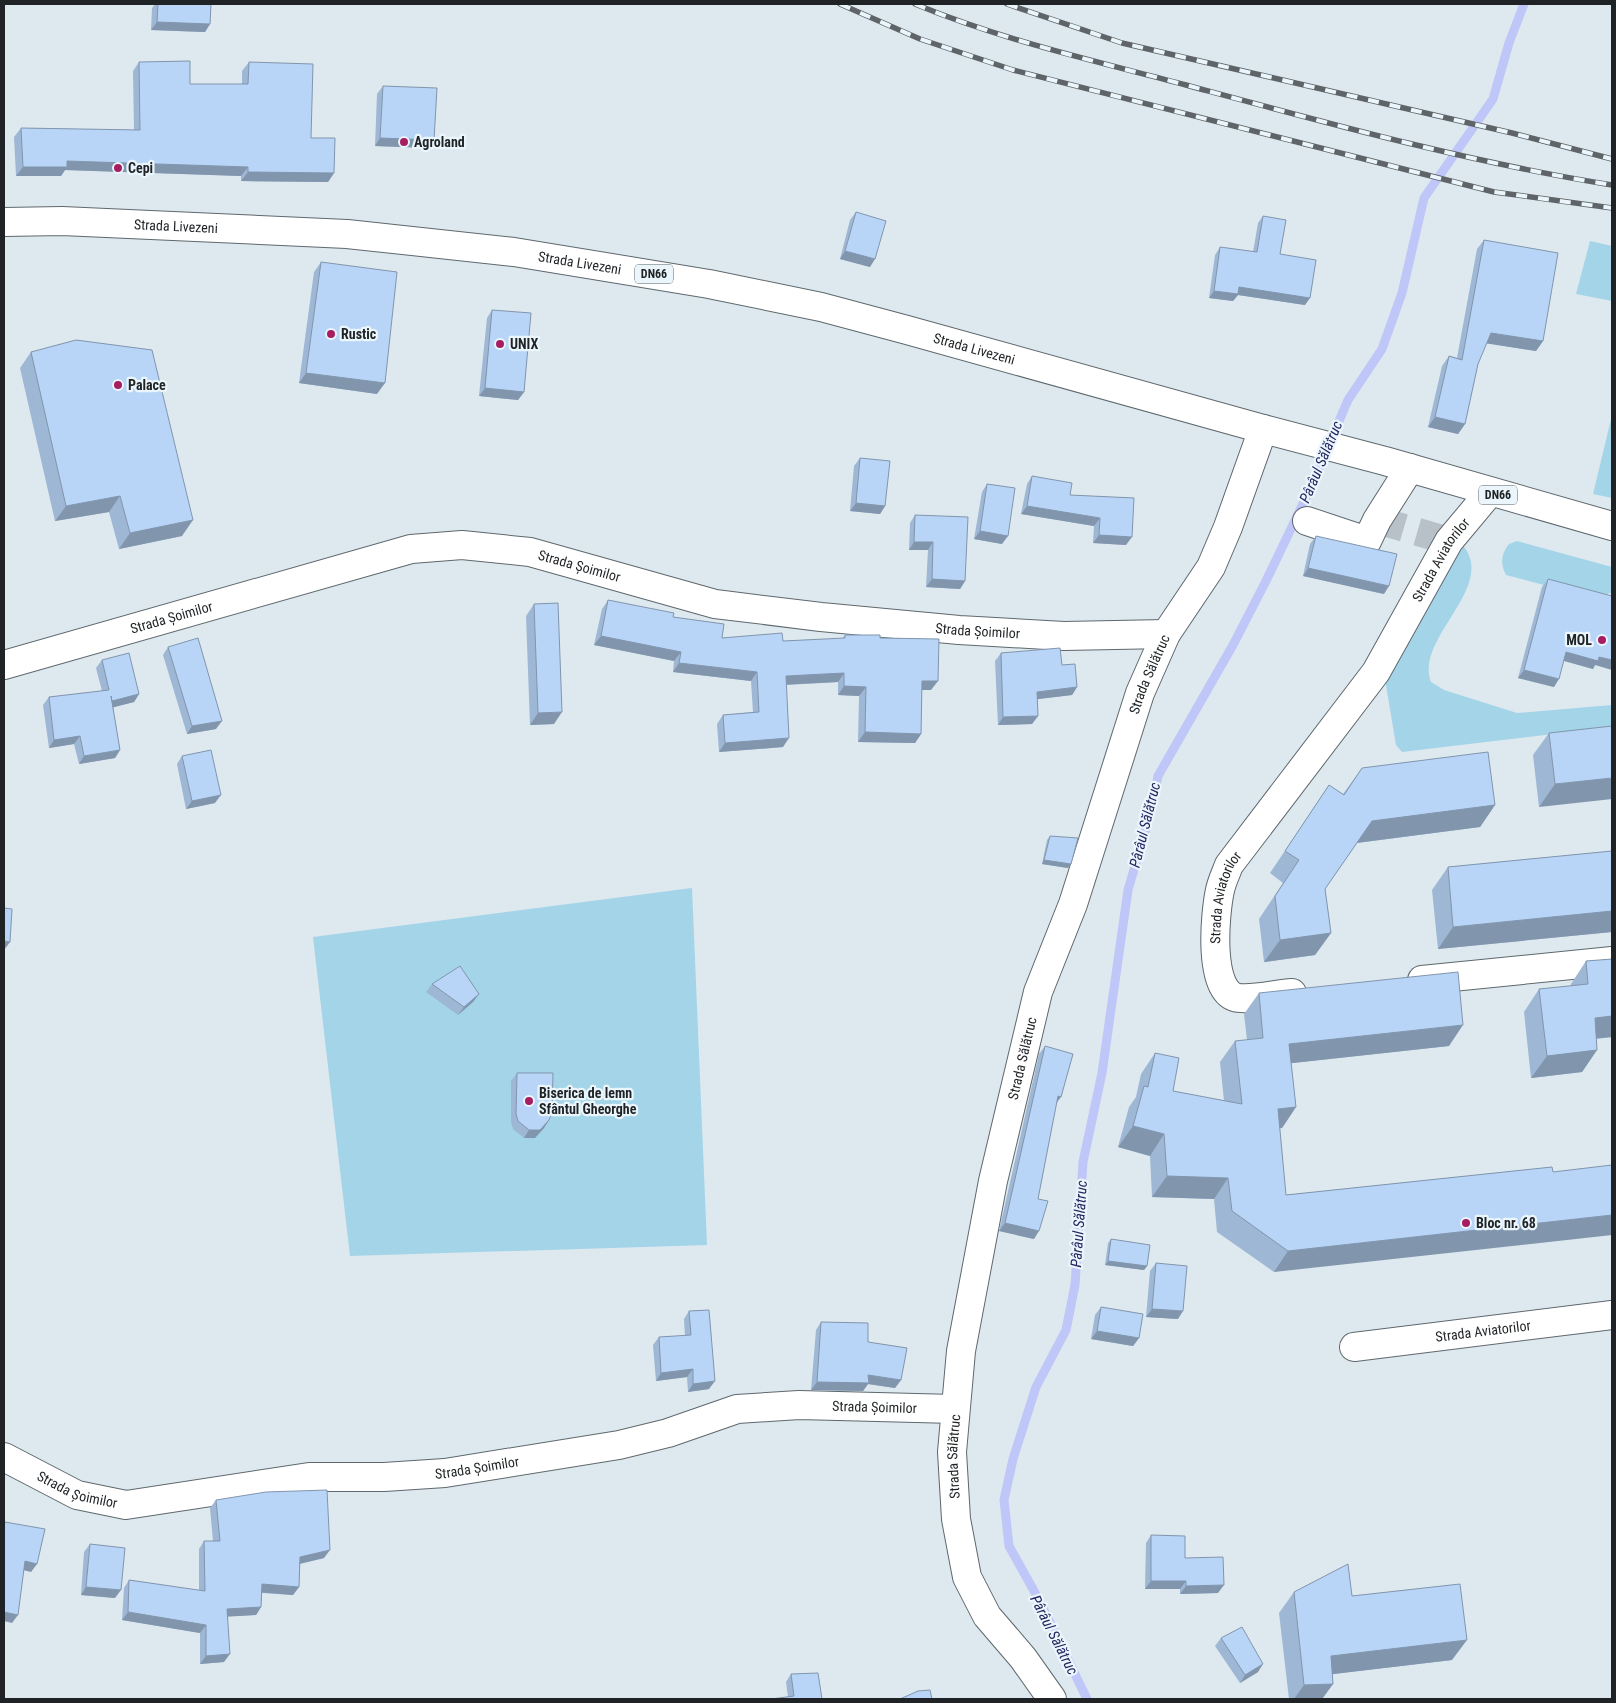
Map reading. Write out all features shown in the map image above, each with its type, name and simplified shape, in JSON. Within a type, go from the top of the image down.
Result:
[{"type":"street","name":"Strada Livezeni","points":[[4,222],[62,222],[347,234],[428,241],[616,268],[709,284],[821,307],[1274,432]]},
{"type":"street","name":"DN66","points":[[1274,432],[1612,526]]},
{"type":"street","name":"Strada Sălătruc","points":[[1052,1699],[1023,1658],[987,1616],[967,1577],[956,1519],[952,1452],[961,1352],[993,1181],[1038,992],[1072,904],[1140,693],[1166,634],[1211,567],[1228,527],[1274,432]]},
{"type":"street","points":[[1307,521],[1367,540],[1378,520],[1398,465]]},
{"type":"street","name":"Strada Aviatorilor","points":[[1312,991],[1239,998],[1227,993],[1220,982],[1217,961],[1216,920],[1220,890],[1229,865],[1376,672],[1449,541],[1490,492]]},
{"type":"street","name":"Strada Șoimilor","points":[[4,665],[411,549],[462,545],[530,552],[715,604],[821,617],[959,630],[1064,636],[1166,634]]},
{"type":"street","points":[[1396,982],[1612,961]]},
{"type":"street","name":"Strada Aviatorilor","points":[[1354,1347],[1612,1315]]},
{"type":"street","name":"Strada Șoimilor","points":[[4,1457],[76,1495],[126,1505],[309,1477],[384,1477],[454,1472],[619,1444],[668,1433],[737,1409],[799,1405],[955,1408]]},
{"type":"shaded area","points":[[1590,241],[1612,246],[1612,301],[1576,294]]},
{"type":"shaded area","points":[[1612,415],[1612,498],[1593,494]]},
{"type":"shaded area","points":[[1517,541],[1612,567],[1612,594],[1609,593],[1601,600],[1506,575],[1502,563],[1503,555],[1509,544]]},
{"type":"shaded area","points":[[1460,546],[1464,547],[1471,563],[1470,579],[1463,596],[1433,649],[1429,666],[1431,682],[1444,690],[1517,713],[1612,705],[1612,727],[1402,752],[1396,745],[1385,679]]},
{"type":"shaded area","points":[[692,888],[707,1245],[350,1256],[313,937]]},
{"type":"building","points":[[158,4],[211,4],[210,24],[157,22]]},
{"type":"building","points":[[190,61],[190,84],[248,84],[249,62],[313,64],[311,138],[335,138],[334,173],[248,172],[248,167],[67,161],[67,167],[23,167],[21,128],[140,130],[139,62]]},
{"type":"building","points":[[383,86],[437,88],[434,140],[380,138]]},
{"type":"building","points":[[856,212],[886,221],[875,259],[845,251]]},
{"type":"building","points":[[1263,216],[1286,220],[1280,254],[1316,260],[1310,298],[1239,287],[1238,294],[1214,291],[1220,247],[1257,252]]},
{"type":"building","points":[[1484,240],[1558,253],[1543,341],[1491,333],[1478,364],[1465,424],[1435,417],[1449,356],[1462,360]]},
{"type":"building","points":[[321,262],[397,272],[385,383],[306,373]]},
{"type":"building","points":[[492,310],[531,313],[524,392],[485,388]]},
{"type":"building","points":[[76,340],[152,350],[193,520],[130,533],[120,496],[66,506],[31,352]]},
{"type":"building","points":[[860,458],[890,461],[885,506],[856,503]]},
{"type":"building","points":[[1032,476],[1072,483],[1070,495],[1134,498],[1132,537],[1099,535],[1100,518],[1027,506]]},
{"type":"building","points":[[987,484],[1015,488],[1008,536],[980,531]]},
{"type":"building","points":[[915,515],[968,517],[965,581],[932,579],[933,542],[914,542]]},
{"type":"building","points":[[1316,536],[1397,554],[1389,586],[1308,568]]},
{"type":"building","points":[[1548,579],[1612,596],[1612,660],[1599,657],[1598,661],[1566,652],[1559,679],[1524,670]]},
{"type":"building","points":[[608,600],[674,613],[673,617],[724,624],[722,638],[782,633],[783,641],[845,638],[845,635],[880,635],[880,638],[939,639],[938,681],[922,681],[921,734],[865,732],[866,687],[844,686],[844,673],[786,676],[789,738],[725,743],[723,715],[759,712],[757,672],[679,663],[681,652],[601,636]]},
{"type":"building","points":[[558,603],[562,712],[538,713],[534,604]]},
{"type":"building","points":[[198,638],[222,721],[192,726],[168,647]]},
{"type":"building","points":[[1060,648],[1062,665],[1075,664],[1077,687],[1037,692],[1038,716],[1003,717],[1001,653]]},
{"type":"building","points":[[129,653],[139,694],[112,701],[111,696],[120,750],[84,756],[80,736],[54,740],[49,697],[109,690],[102,660]]},
{"type":"building","points":[[1612,726],[1612,778],[1555,784],[1549,733]]},
{"type":"building","points":[[211,750],[221,795],[192,801],[182,756]]},
{"type":"building","points":[[1488,752],[1495,805],[1372,821],[1325,889],[1331,933],[1280,940],[1275,896],[1299,860],[1285,851],[1329,785],[1344,795],[1362,768]]},
{"type":"building","points":[[1050,836],[1078,838],[1071,864],[1044,860]]},
{"type":"building","points":[[1612,851],[1612,911],[1453,927],[1448,867]]},
{"type":"building","points":[[4,908],[12,909],[10,942],[4,941]]},
{"type":"building","points":[[1612,959],[1612,1016],[1595,1018],[1597,1050],[1547,1056],[1539,989],[1588,984],[1586,961]]},
{"type":"building","points":[[460,966],[479,994],[464,1007],[432,984]]},
{"type":"building","points":[[1458,972],[1463,1025],[1289,1044],[1296,1107],[1278,1109],[1286,1195],[1552,1167],[1553,1172],[1612,1165],[1612,1215],[1288,1251],[1232,1211],[1228,1178],[1167,1176],[1164,1134],[1133,1126],[1144,1086],[1148,1087],[1155,1053],[1179,1058],[1173,1091],[1242,1104],[1235,1041],[1263,1038],[1259,993]]},
{"type":"building","points":[[1045,1046],[1073,1054],[1061,1097],[1058,1096],[1038,1199],[1048,1201],[1039,1231],[1005,1223]]},
{"type":"building","name":"Biserica de lemn Sfântul Gheorghe","points":[[517,1073],[553,1073],[552,1112],[549,1120],[540,1130],[529,1130],[518,1121],[516,1114]]},
{"type":"building","points":[[1111,1239],[1150,1245],[1147,1266],[1108,1261]]},
{"type":"building","points":[[1156,1263],[1187,1266],[1183,1311],[1152,1309]]},
{"type":"building","points":[[1101,1307],[1143,1314],[1139,1338],[1097,1331]]},
{"type":"building","points":[[709,1310],[715,1381],[693,1384],[693,1369],[661,1373],[659,1337],[691,1335],[689,1311]]},
{"type":"building","points":[[821,1322],[868,1323],[868,1342],[907,1348],[901,1380],[868,1375],[869,1383],[817,1382]]},
{"type":"building","points":[[327,1490],[330,1550],[300,1557],[299,1587],[262,1584],[261,1607],[227,1609],[230,1654],[206,1656],[206,1625],[128,1612],[129,1580],[205,1591],[204,1541],[220,1541],[216,1500],[266,1492]]},
{"type":"building","points":[[5,1522],[45,1529],[37,1564],[25,1561],[18,1615],[4,1612]]},
{"type":"building","points":[[1151,1535],[1185,1536],[1185,1558],[1223,1557],[1224,1585],[1186,1586],[1186,1581],[1151,1581]]},
{"type":"building","points":[[90,1544],[125,1548],[121,1590],[86,1587]]},
{"type":"building","points":[[1348,1564],[1352,1596],[1460,1584],[1467,1640],[1331,1656],[1333,1684],[1304,1685],[1294,1592]]},
{"type":"building","points":[[1242,1627],[1263,1664],[1245,1675],[1221,1638]]},
{"type":"building","points":[[818,1673],[822,1699],[771,1699],[794,1696],[791,1674]]},
{"type":"building","points":[[930,1690],[932,1699],[900,1699],[918,1691]]},
{"type":"waterway","name":"Pârâul Sălătruc","points":[[1087,1699],[1039,1600],[1009,1546],[1004,1500],[1013,1459],[1036,1387],[1066,1330],[1075,1285],[1083,1162],[1102,1073],[1128,890],[1151,811],[1158,776],[1233,645],[1266,581],[1310,489],[1348,400],[1382,349],[1402,293],[1424,198],[1493,99],[1509,43],[1524,4]]},
{"type":"tunnel","points":[[1377,520],[1449,541]]},
{"type":"railway","points":[[840,4],[920,39],[1013,70],[1494,192],[1612,208]]},
{"type":"railway","points":[[915,4],[948,17],[1049,49],[1345,127],[1505,165],[1612,185]]},
{"type":"railway","points":[[1007,4],[1122,43],[1512,133],[1612,159]]},
{"type":"place","name":"Agroland","points":[[404,142]]},
{"type":"place","name":"Cepi","points":[[118,168]]},
{"type":"place","name":"Rustic","points":[[331,334]]},
{"type":"place","name":"UNIX","points":[[500,344]]},
{"type":"place","name":"Palace","points":[[118,385]]},
{"type":"place","name":"MOL","points":[[1602,640]]},
{"type":"place","name":"Biserica de lemn Sfântul Gheorghe","points":[[529,1101]]},
{"type":"place","name":"Bloc nr. 68","points":[[1466,1223]]}]
